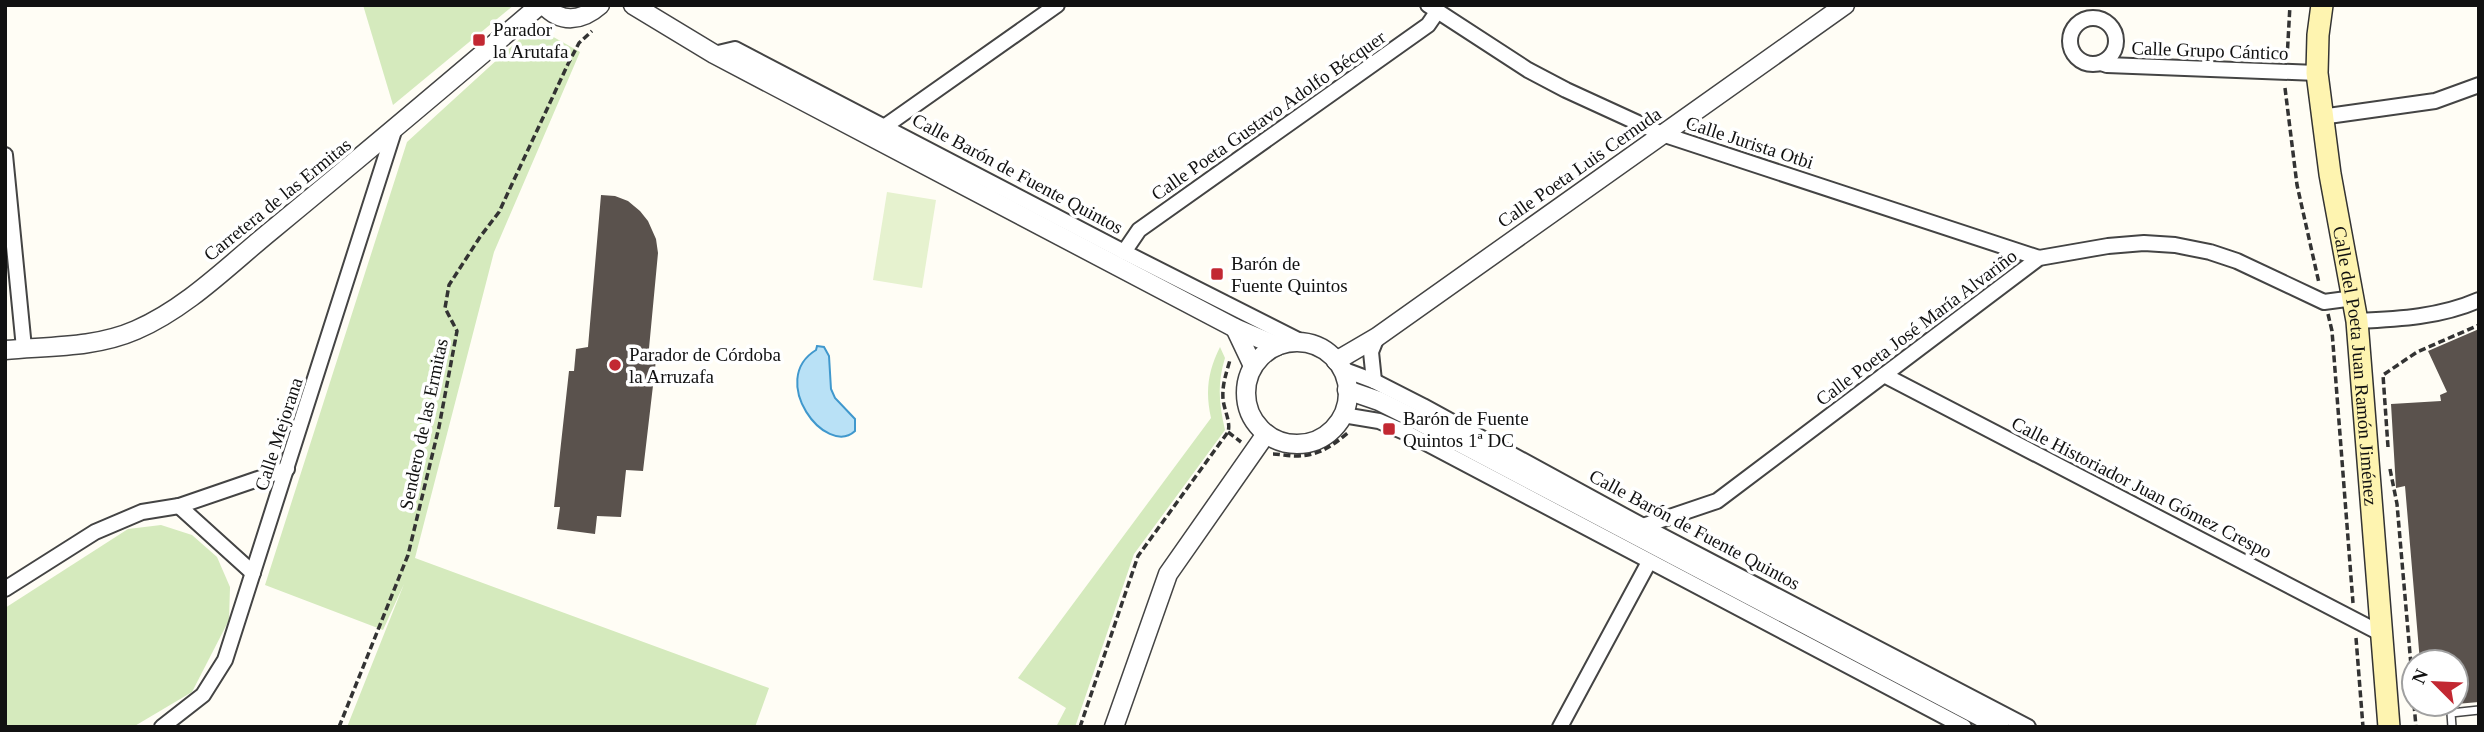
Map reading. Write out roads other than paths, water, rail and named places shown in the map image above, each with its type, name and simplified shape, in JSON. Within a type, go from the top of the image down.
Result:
[{"type":"main road","name":"Calle del Poeta Juan Ramón Jiménez","points":[[2322,5],[2317,73],[2321,117],[2357,321],[2389,727]]},
{"type":"street","points":[[542,5],[566,19],[588,15],[600,5]]},
{"type":"street","name":"Carretera de las Ermitas","points":[[5,350],[104,340],[135,330],[176,308],[394,131],[542,5]]},
{"type":"street","name":"Calle Barón de Fuente Quintos","points":[[633,5],[714,54],[1235,328],[1277,346]]},
{"type":"street","points":[[884,127],[1057,5]]},
{"type":"street","name":"Calle Poeta Luis Cernuda","points":[[1339,365],[1844,5]]},
{"type":"street","name":"Calle Jurista Otbi","points":[[1432,9],[1528,70],[1662,134],[2039,258]]},
{"type":"street","name":"Calle Poeta Gustavo Adolfo Bécquer","points":[[1124,252],[1139,230],[1428,25],[1432,9]]},
{"type":"street","name":"Calle Barón de Fuente Quintos","points":[[714,54],[736,49],[1302,342]]},
{"type":"street","name":"Calle Grupo Cántico","points":[[2101,63],[2317,73]]},
{"type":"street","points":[[2321,117],[2435,101],[2479,85]]},
{"type":"street","name":"Calle Mejorana","points":[[162,727],[203,695],[225,660],[394,131]]},
{"type":"street","points":[[5,155],[24,348]]},
{"type":"street","name":"Calle Poeta José María Alvariño","points":[[1643,526],[1717,501],[2039,258],[2108,246],[2144,243],[2175,246],[2210,252],[2237,261],[2324,302],[2354,298]]},
{"type":"street","points":[[2357,321],[2428,316],[2479,300]]},
{"type":"street","points":[[1235,328],[1253,366]]},
{"type":"street","points":[[1374,381],[1371,352],[1377,337]]},
{"type":"street","points":[[1347,423],[1347,390],[1339,365],[1315,345],[1302,342],[1277,346],[1264,354],[1253,366],[1247,382],[1246,398],[1250,414],[1266,434],[1288,443],[1304,443],[1320,438],[1333,428],[1347,423],[1379,421],[1409,434],[1964,727]]},
{"type":"street","name":"Calle Barón de Fuente Quintos","points":[[1339,365],[1374,381],[1643,526],[2028,727]]},
{"type":"street","name":"Calle Historiador Juan Gómez Crespo","points":[[1884,375],[2382,634]]},
{"type":"street","name":"Calle Barón de Fuente Quintos","points":[[1347,390],[1379,401],[2000,727]]},
{"type":"street","points":[[1114,727],[1168,574],[1266,434]]},
{"type":"street","points":[[5,589],[95,532],[142,512],[179,506],[287,469]]},
{"type":"street","points":[[179,506],[253,573]]},
{"type":"street","points":[[1560,727],[1649,562]]},
{"type":"lane","points":[[2452,727],[2451,713],[2479,710]]},
{"type":"water","points":[[817,346],[824,347],[829,356],[831,389],[835,398],[855,419],[855,431],[843,437],[830,434],[817,425],[806,412],[799,396],[797,379],[802,363]]},
{"type":"place","name":"Parador la Arutafa","points":[[479,40]]},
{"type":"place","name":"Barón de Fuente Quintos","points":[[1217,274]]},
{"type":"place","name":"Parador de Córdoba la Arruzafa","points":[[615,365]]},
{"type":"place","name":"Barón de Fuente Quintos 1ª DC","points":[[1389,429]]}]
